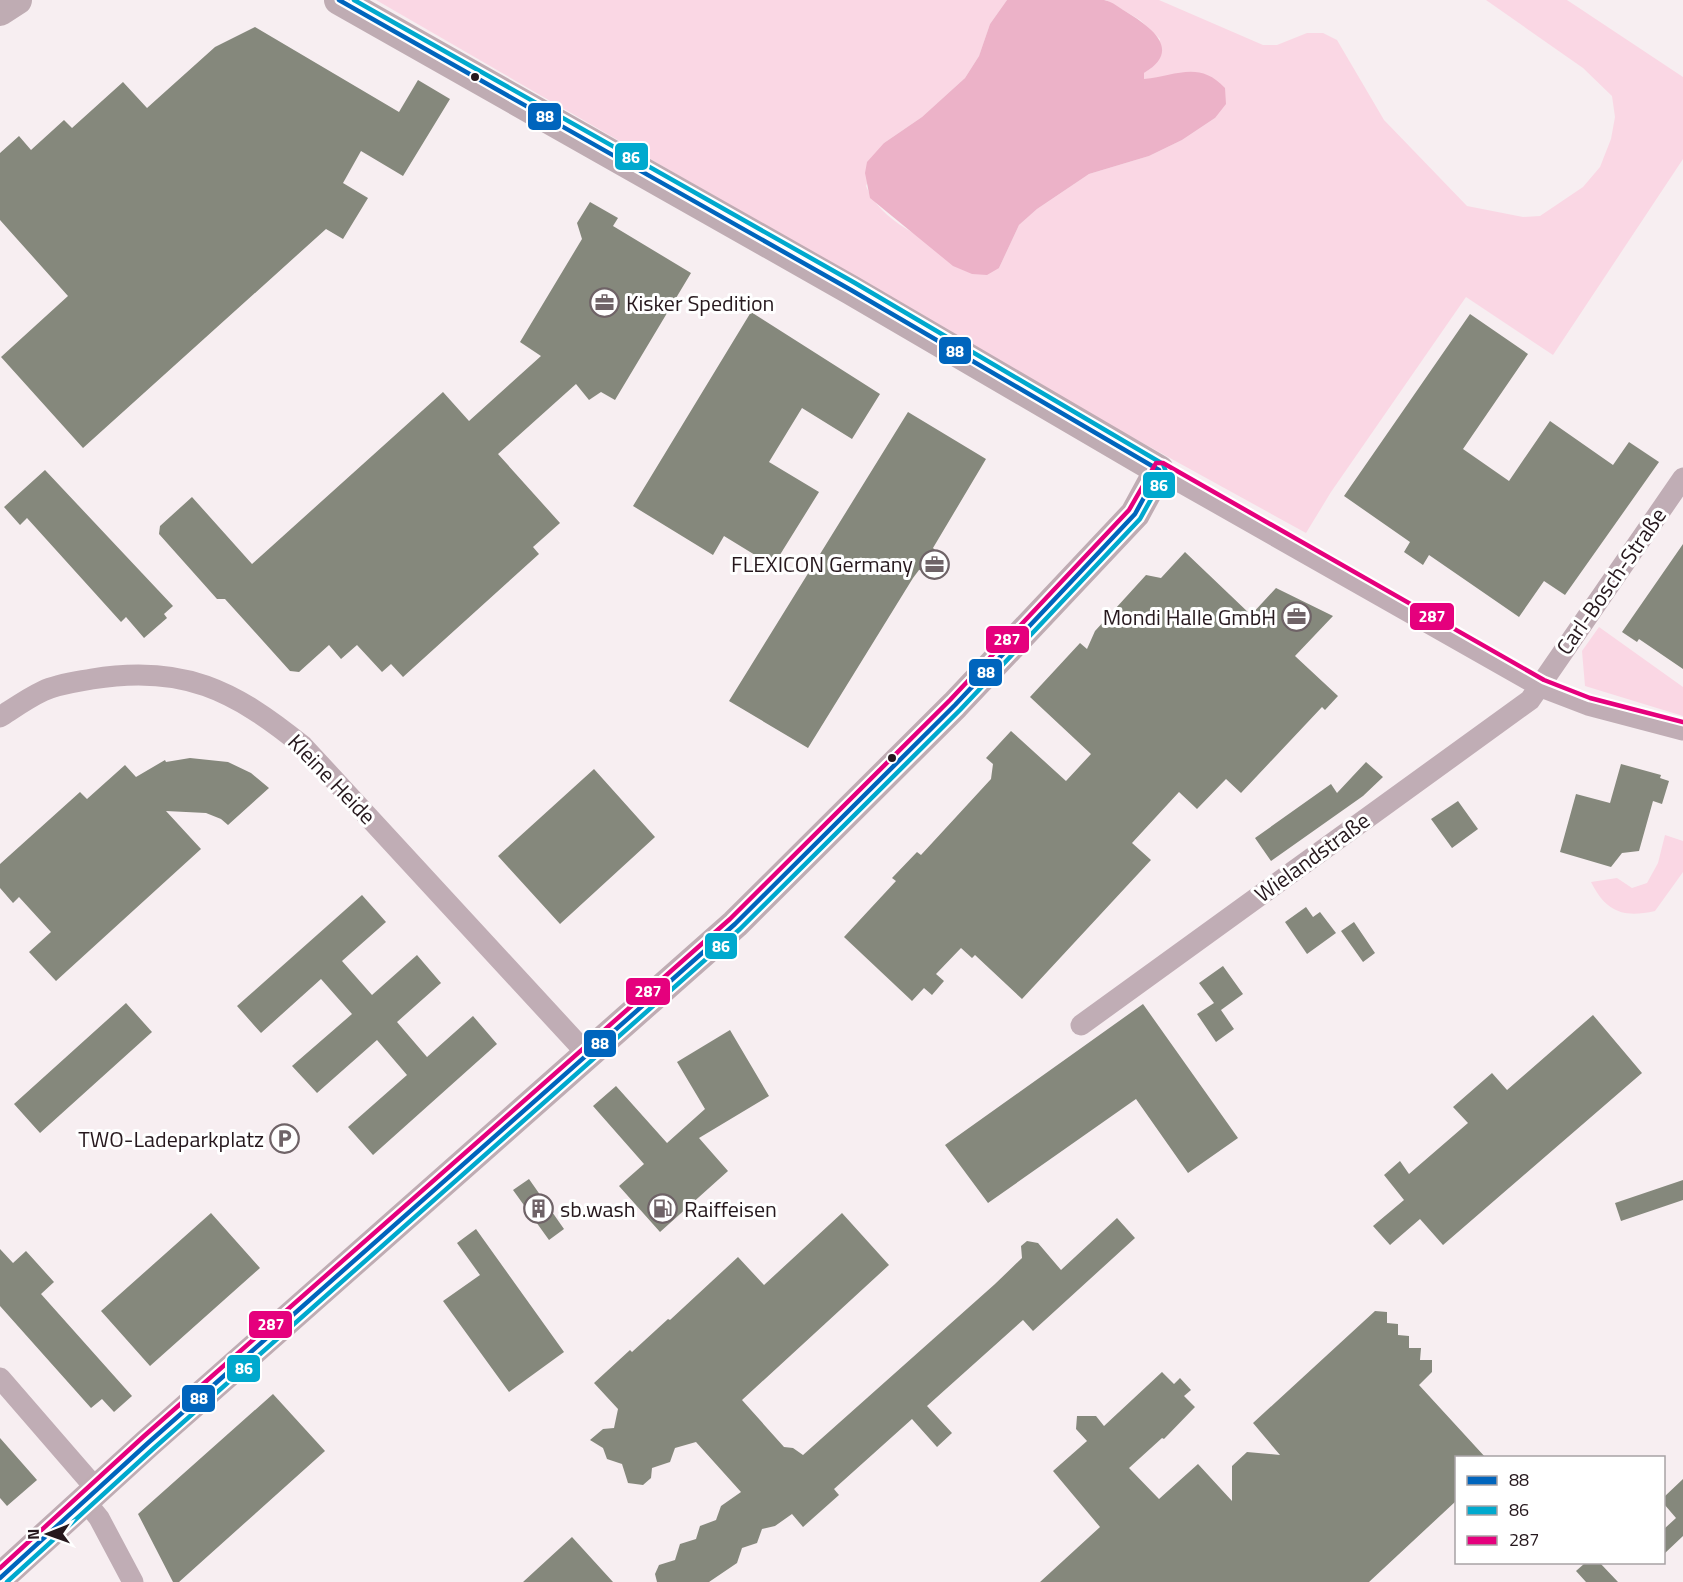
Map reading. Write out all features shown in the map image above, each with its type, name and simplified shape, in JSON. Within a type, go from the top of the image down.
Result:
[{"type":"street","points":[[0,11],[16,0]]},
{"type":"street","points":[[339,0],[851,290],[1159,470],[1541,687],[1588,705],[1683,730]]},
{"type":"street","points":[[0,1578],[174,1420],[735,924],[955,705],[1136,514],[1159,470]]},
{"type":"street","name":"Carl-Bosch-Straße","points":[[1541,687],[1554,662],[1683,478]]},
{"type":"street","name":"Kleine Heide","points":[[0,717],[42,691],[57,685],[119,675],[171,676],[218,689],[264,713],[303,746],[588,1055]]},
{"type":"street","name":"Wielandstraße","points":[[1081,1025],[1530,700],[1541,687]]},
{"type":"street","points":[[0,1378],[92,1496],[99,1518],[133,1582]]},
{"type":"shaded area","points":[[376,0],[1007,0],[990,24],[979,56],[965,78],[922,117],[884,143],[866,186],[875,202],[888,216],[905,228],[943,247],[999,268],[1019,225],[1037,209],[1089,174],[1149,156],[1182,140],[1215,118],[1142,78],[1144,73],[1151,68],[1160,39],[1140,20],[1106,0],[1159,0],[1263,45],[1277,45],[1307,33],[1323,33],[1337,40],[1384,120],[1467,206],[1523,217],[1540,216],[1583,187],[1600,167],[1611,139],[1615,117],[1612,96],[1583,68],[1486,0],[1567,0],[1683,77],[1683,159],[1553,355],[1466,297],[1331,492],[1306,533],[1110,425]]},
{"type":"shaded area","points":[[1007,0],[1104,0],[1110,2],[1147,26],[1160,41],[1161,57],[1144,73],[1144,79],[1187,72],[1206,74],[1225,88],[1226,104],[1215,118],[1182,140],[1149,156],[1089,174],[1037,209],[1019,225],[999,268],[987,275],[972,274],[953,266],[870,198],[865,173],[867,162],[884,143],[922,117],[965,78],[979,56],[990,24]]},
{"type":"shaded area","points":[[1599,627],[1683,687],[1683,716],[1585,686],[1582,651]]},
{"type":"shaded area","points":[[1665,835],[1683,841],[1683,872],[1655,911],[1634,914],[1609,906],[1591,882],[1617,878],[1632,888],[1647,883],[1658,863]]},
{"type":"building","points":[[255,27],[399,112],[418,80],[450,99],[403,176],[361,151],[343,183],[368,198],[343,239],[326,229],[83,448],[1,357],[68,296],[0,220],[0,153],[19,136],[31,150],[64,120],[72,128],[123,82],[147,108],[215,47]]},
{"type":"building","points":[[590,202],[618,218],[613,226],[691,273],[615,400],[601,392],[589,400],[576,384],[498,454],[560,523],[533,547],[539,554],[403,677],[391,664],[382,672],[357,645],[341,659],[329,645],[299,672],[290,671],[225,599],[217,599],[159,534],[160,526],[192,497],[252,564],[443,392],[469,421],[541,356],[520,342],[582,239],[577,223]]},
{"type":"building","points":[[751,312],[880,394],[852,439],[802,408],[769,462],[819,492],[773,566],[724,536],[713,555],[633,506]]},
{"type":"building","points":[[1470,314],[1528,354],[1463,449],[1509,481],[1550,421],[1613,465],[1629,442],[1659,462],[1565,595],[1544,581],[1519,617],[1429,555],[1423,565],[1404,552],[1410,542],[1344,496]]},
{"type":"building","points":[[908,412],[986,459],[933,548],[946,561],[940,571],[936,573],[919,570],[913,578],[808,748],[729,701]]},
{"type":"building","points":[[45,470],[173,606],[164,614],[167,618],[144,638],[126,617],[121,622],[27,518],[20,525],[4,507]]},
{"type":"building","points":[[1683,544],[1683,669],[1639,639],[1637,642],[1622,632]]},
{"type":"building","points":[[1185,552],[1251,615],[1276,588],[1333,616],[1295,656],[1338,696],[1325,710],[1322,707],[1241,793],[1226,779],[1197,809],[1179,792],[1132,843],[1151,860],[1022,999],[975,955],[972,958],[961,948],[936,974],[944,981],[932,995],[924,988],[912,1001],[844,937],[896,881],[892,878],[917,852],[921,855],[991,779],[993,764],[986,758],[1011,731],[1066,781],[1091,754],[1030,697],[1080,643],[1087,649],[1095,631],[1146,575],[1161,578]]},
{"type":"building","points":[[190,758],[228,762],[251,773],[269,788],[228,825],[221,819],[206,813],[166,811],[201,849],[56,981],[29,952],[51,932],[19,897],[13,903],[0,888],[0,864],[80,792],[87,799],[125,765],[136,777],[165,760],[166,762]]},
{"type":"building","points":[[1366,762],[1383,777],[1363,796],[1271,861],[1255,838],[1331,784],[1337,793]]},
{"type":"building","points":[[1621,764],[1661,775],[1660,778],[1669,781],[1662,804],[1653,801],[1639,851],[1622,853],[1611,867],[1560,852],[1576,794],[1610,803]]},
{"type":"building","points":[[594,769],[655,837],[560,924],[498,856]]},
{"type":"building","points":[[1458,801],[1478,829],[1452,848],[1431,819]]},
{"type":"building","points":[[362,895],[386,922],[342,961],[372,995],[417,955],[441,983],[397,1022],[427,1057],[473,1016],[497,1044],[373,1155],[348,1127],[407,1075],[377,1040],[317,1093],[292,1066],[352,1014],[321,979],[261,1033],[237,1006]]},
{"type":"building","points":[[1306,907],[1313,917],[1320,912],[1336,933],[1307,954],[1285,922]]},
{"type":"building","points":[[1354,922],[1375,953],[1363,962],[1341,931]]},
{"type":"building","points":[[1223,966],[1243,994],[1221,1010],[1234,1029],[1216,1042],[1197,1014],[1214,1003],[1199,983]]},
{"type":"building","points":[[126,1003],[152,1032],[40,1133],[14,1104]]},
{"type":"building","points":[[1143,1004],[1238,1138],[1188,1173],[1136,1099],[988,1203],[945,1145]]},
{"type":"building","points":[[1593,1015],[1642,1073],[1443,1245],[1420,1219],[1390,1245],[1373,1226],[1404,1200],[1384,1175],[1400,1161],[1409,1174],[1468,1123],[1453,1107],[1492,1073],[1507,1090]]},
{"type":"building","points":[[730,1030],[769,1096],[699,1138],[728,1171],[660,1232],[619,1186],[644,1164],[593,1106],[616,1086],[667,1143],[705,1109],[677,1062]]},
{"type":"building","name":"sb.wash","points":[[529,1179],[564,1229],[549,1240],[513,1190]]},
{"type":"building","points":[[1683,1180],[1683,1200],[1621,1221],[1615,1203]]},
{"type":"building","points":[[211,1213],[260,1268],[150,1366],[101,1311]]},
{"type":"building","points":[[842,1213],[889,1265],[742,1400],[784,1447],[793,1448],[803,1455],[995,1284],[1022,1258],[1021,1246],[1027,1241],[1038,1243],[1061,1270],[1117,1218],[1135,1238],[1033,1331],[1023,1320],[927,1406],[952,1433],[937,1447],[912,1419],[834,1489],[839,1495],[803,1527],[792,1514],[775,1526],[762,1529],[757,1543],[742,1548],[737,1563],[709,1582],[657,1582],[655,1574],[659,1565],[675,1560],[680,1544],[696,1539],[700,1526],[716,1520],[721,1506],[741,1492],[696,1442],[675,1448],[670,1462],[652,1468],[651,1478],[643,1485],[628,1483],[622,1464],[607,1459],[603,1448],[590,1440],[603,1429],[614,1428],[618,1409],[594,1383],[630,1350],[632,1352],[668,1319],[670,1320],[738,1257],[764,1285]]},
{"type":"building","points":[[476,1229],[564,1352],[509,1392],[443,1301],[480,1275],[457,1243]]},
{"type":"building","points":[[0,1249],[13,1263],[26,1251],[54,1282],[41,1294],[132,1396],[114,1412],[102,1399],[91,1408],[0,1306]]},
{"type":"building","points":[[1375,1311],[1387,1312],[1387,1323],[1398,1324],[1398,1335],[1409,1336],[1409,1348],[1421,1348],[1420,1360],[1432,1360],[1432,1372],[1419,1385],[1484,1456],[1455,1456],[1455,1502],[1369,1582],[1040,1582],[1100,1527],[1053,1471],[1087,1441],[1076,1429],[1077,1416],[1096,1416],[1104,1426],[1162,1372],[1174,1384],[1180,1378],[1191,1390],[1184,1396],[1195,1407],[1164,1439],[1162,1438],[1129,1468],[1159,1499],[1198,1464],[1232,1501],[1232,1466],[1247,1452],[1280,1455],[1253,1423]]},
{"type":"building","points":[[273,1394],[325,1451],[179,1582],[173,1582],[138,1514]]},
{"type":"building","points":[[0,1438],[37,1480],[7,1506],[0,1498]]},
{"type":"building","points":[[1683,1479],[1683,1536],[1665,1553],[1665,1528],[1676,1518],[1665,1505],[1665,1496]]},
{"type":"building","points":[[572,1537],[613,1582],[523,1582]]},
{"type":"building","points":[[1584,1564],[1601,1564],[1618,1582],[1586,1582],[1576,1571]]},
{"type":"transit line","name":"88","points":[[339,0],[851,290],[1159,470]]},
{"type":"transit line","name":"86","points":[[7,1582],[153,1449],[740,929],[960,710],[1140,519],[1166,472],[1163,464],[855,283],[354,0]]},
{"type":"transit line","name":"287","points":[[0,1568],[143,1437],[730,919],[950,700],[1129,510],[1156,463],[1163,463],[1544,680],[1590,698],[1683,722]]},
{"type":"transit line","name":"88","points":[[0,1578],[148,1443],[735,924],[955,705],[1135,514],[1159,470]]},
{"type":"place","name":"Kisker Spedition","points":[[605,303]]},
{"type":"place","name":"FLEXICON Germany","points":[[934,564]]},
{"type":"place","name":"Mondi Halle GmbH","points":[[1297,617]]},
{"type":"place","name":"TWO-Ladeparkplatz","points":[[285,1139]]},
{"type":"place","name":"sb.wash","points":[[539,1209]]},
{"type":"place","name":"Raiffeisen","points":[[663,1209]]}]
